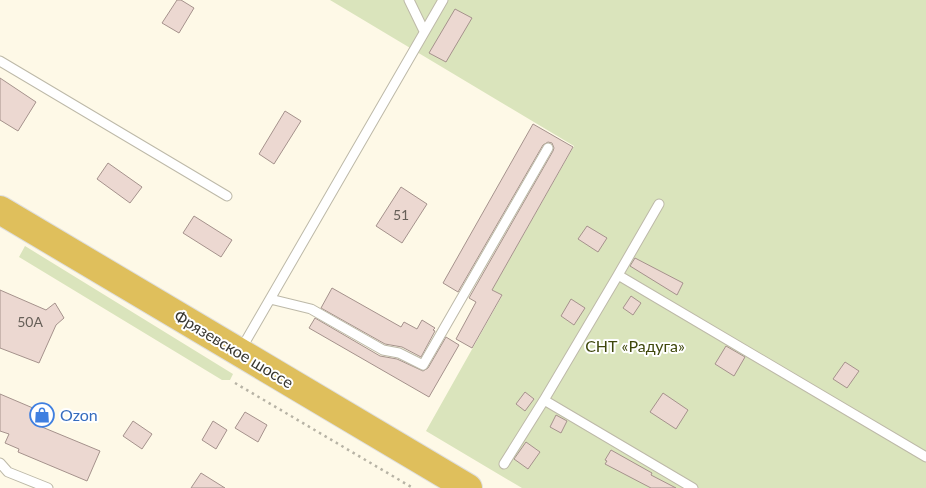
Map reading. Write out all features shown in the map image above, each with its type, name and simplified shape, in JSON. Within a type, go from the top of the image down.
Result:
[{"type":"highway","name":"Фрязевское шоссе","points":[[0,210],[468,488]]},
{"type":"lane","points":[[409,0],[424,31]]},
{"type":"lane","points":[[240,352],[443,0]]},
{"type":"lane","points":[[0,61],[227,196]]},
{"type":"lane","points":[[270,299],[312,308],[383,350],[400,353],[423,366],[548,148]]},
{"type":"lane","points":[[504,464],[544,400],[658,204]]},
{"type":"lane","points":[[618,275],[926,457]]},
{"type":"lane","points":[[544,400],[693,488]]},
{"type":"lane","points":[[0,463],[8,472],[48,488]]},
{"type":"path","points":[[236,383],[413,488]]},
{"type":"green space","name":"СНТ «Радуга»","points":[[330,0],[926,0],[926,488],[522,488],[426,431],[502,296],[492,290],[574,146]]},
{"type":"green space","points":[[25,246],[233,374],[230,380],[222,380],[19,257]]},
{"type":"building","points":[[177,0],[181,0],[194,8],[179,33],[162,23]]},
{"type":"building","points":[[455,9],[472,18],[446,62],[429,53]]},
{"type":"building","points":[[0,78],[36,102],[18,131],[0,120]]},
{"type":"building","points":[[285,111],[301,121],[274,164],[259,154]]},
{"type":"building","points":[[533,124],[573,147],[492,290],[502,295],[472,348],[456,339],[476,302],[469,298],[553,151],[552,143],[548,142],[543,145],[458,292],[443,283]]},
{"type":"building","points":[[108,163],[142,187],[130,203],[97,179]]},
{"type":"building","points":[[401,187],[427,204],[402,243],[376,226]]},
{"type":"building","points":[[194,216],[232,240],[221,257],[183,233]]},
{"type":"building","points":[[587,226],[607,238],[598,252],[578,239]]},
{"type":"building","points":[[635,258],[683,283],[677,295],[630,266]]},
{"type":"building","points":[[332,288],[401,327],[404,322],[417,329],[422,320],[435,328],[421,357],[402,347],[385,344],[321,308]]},
{"type":"building","points":[[0,290],[46,310],[55,303],[64,318],[56,325],[39,363],[0,348]]},
{"type":"building","points":[[631,296],[641,303],[633,315],[623,308]]},
{"type":"building","points":[[571,299],[585,308],[574,325],[561,316]]},
{"type":"building","points":[[315,318],[380,356],[397,359],[423,371],[428,368],[446,337],[459,345],[429,397],[309,328]]},
{"type":"building","points":[[726,346],[745,357],[734,376],[715,364]]},
{"type":"building","points":[[845,362],[859,371],[847,388],[833,379]]},
{"type":"building","points":[[525,392],[534,399],[525,411],[516,404]]},
{"type":"building","points":[[663,393],[688,410],[676,429],[650,412]]},
{"type":"building","points":[[0,394],[47,414],[42,427],[100,451],[87,481],[18,452],[19,449],[5,443],[9,434],[0,431]]},
{"type":"building","points":[[245,412],[267,425],[258,442],[235,428]]},
{"type":"building","points":[[556,415],[567,421],[561,433],[550,427]]},
{"type":"building","points":[[133,421],[152,434],[142,449],[123,436]]},
{"type":"building","points":[[213,421],[227,430],[216,449],[202,440]]},
{"type":"building","points":[[526,442],[540,452],[528,469],[514,459]]},
{"type":"building","points":[[611,450],[676,488],[651,488],[605,464],[607,461],[605,460]]},
{"type":"building","points":[[201,473],[225,488],[191,488]]},
{"type":"place","name":"Ozon","points":[[42,415]]}]
